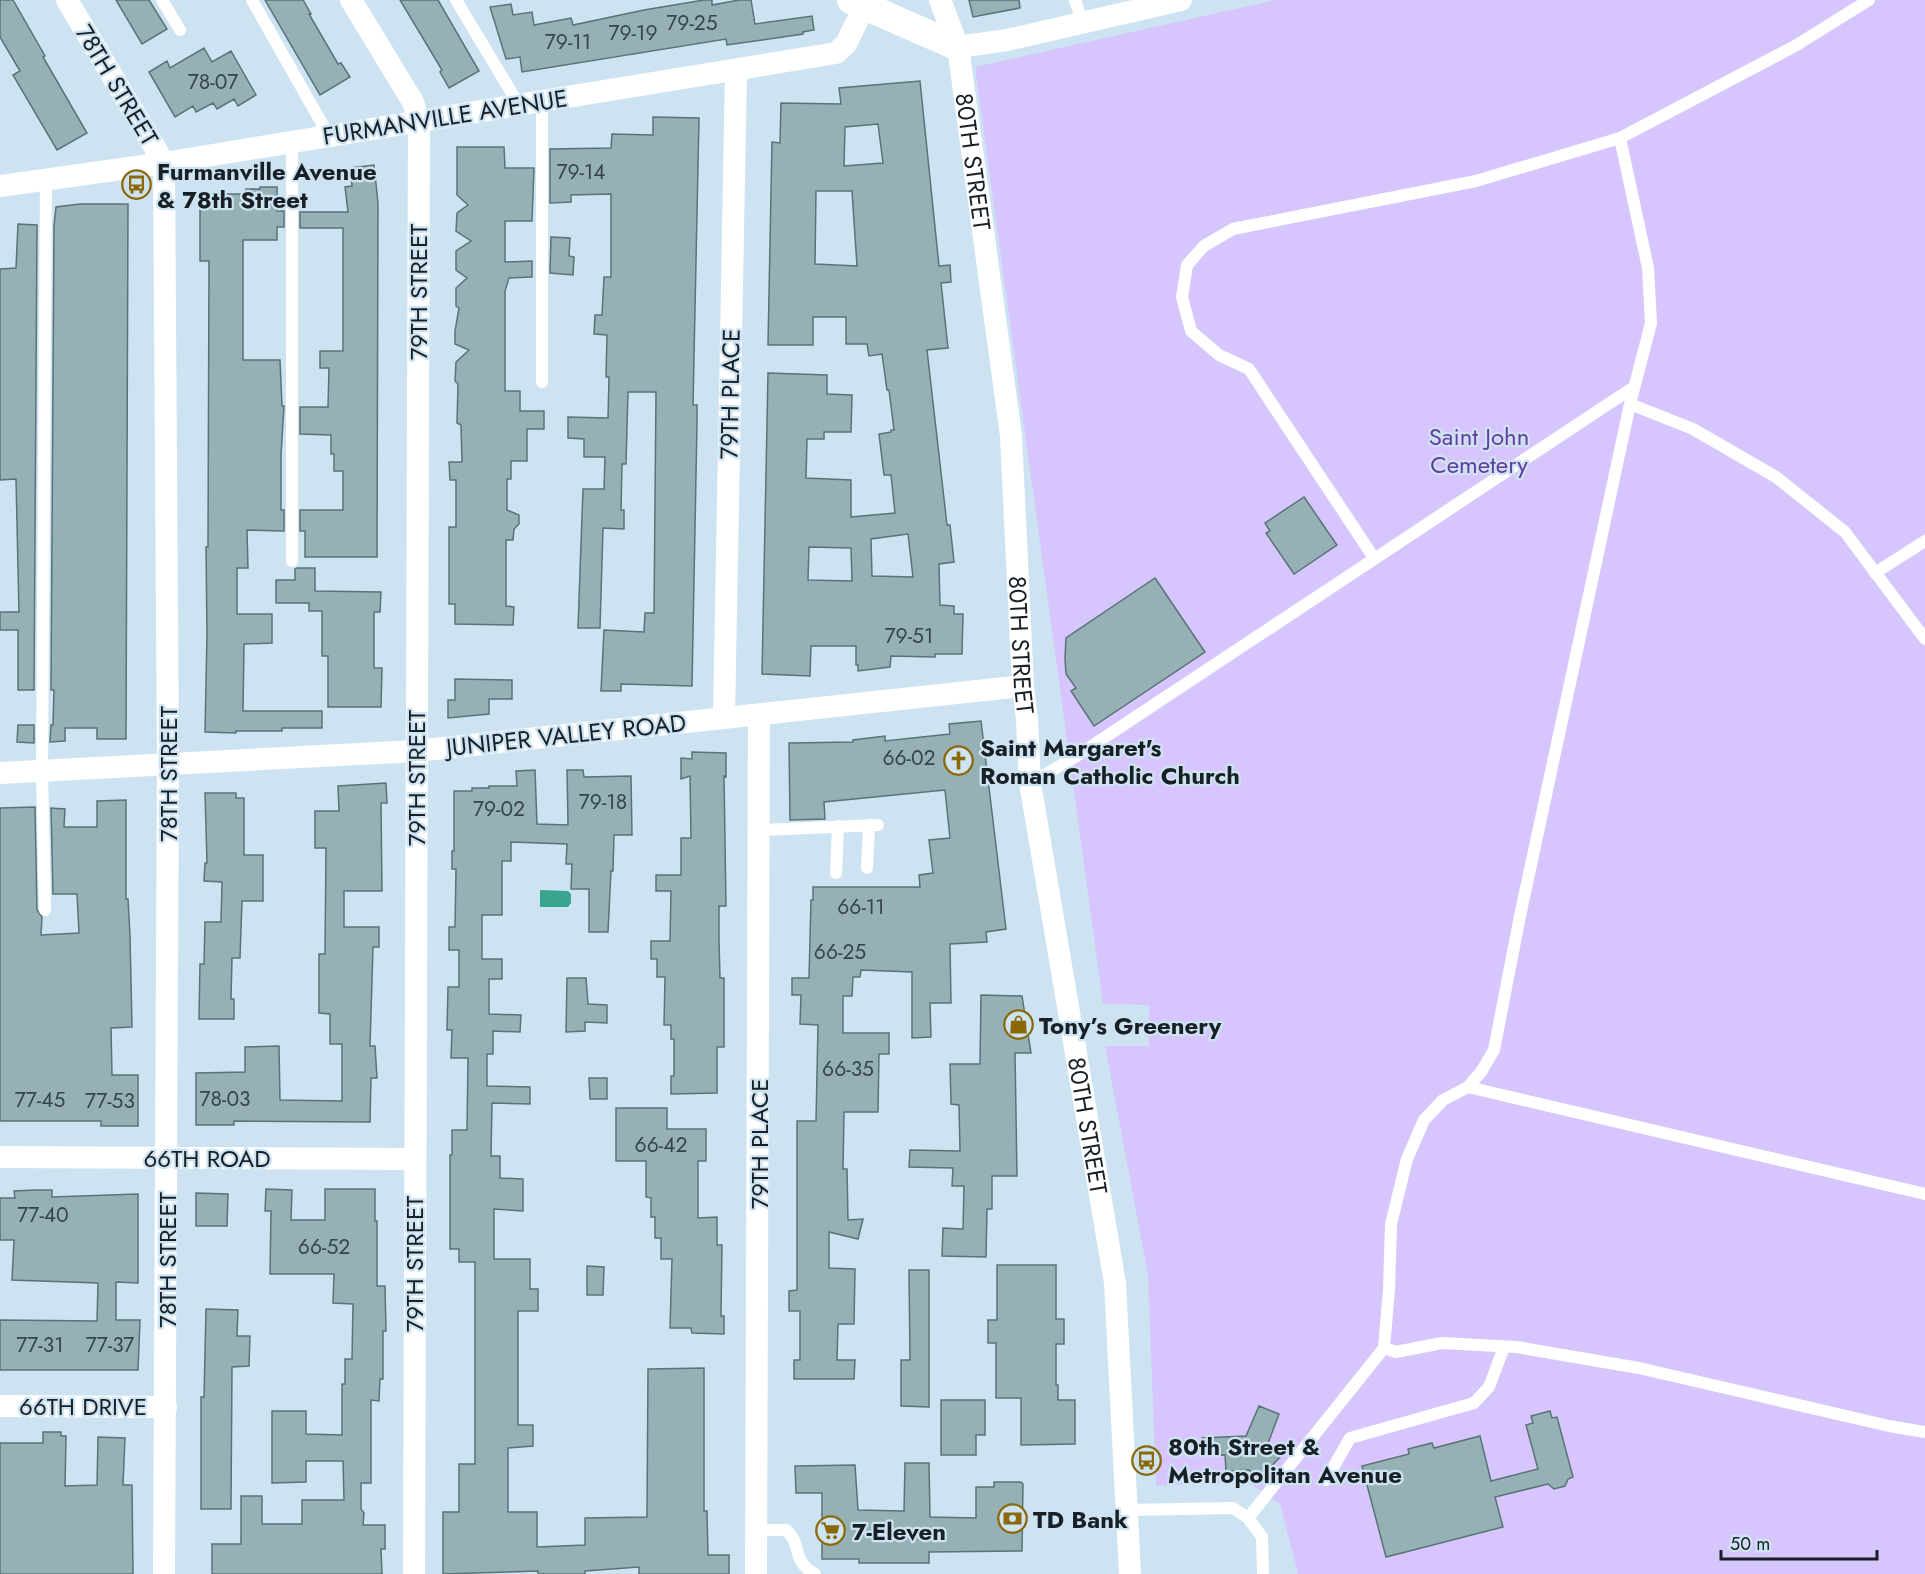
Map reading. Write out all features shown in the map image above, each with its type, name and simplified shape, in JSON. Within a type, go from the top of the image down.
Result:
[{"type":"street","name":"78TH STREET","points":[[66,0],[164,163],[168,764],[164,1574]]},
{"type":"street","name":"79TH STREET","points":[[351,0],[413,102],[419,122],[414,1574]]},
{"type":"street","name":"80TH STREET","points":[[940,0],[958,47],[1011,436],[1030,783],[1115,1283],[1130,1574]]},
{"type":"street","points":[[857,3],[958,47],[1007,40],[1083,24],[1181,0]]},
{"type":"street","name":"FURMANVILLE AVENUE","points":[[0,186],[164,163],[836,53],[846,44],[857,3]]},
{"type":"street","name":"79TH PLACE","points":[[724,718],[736,70]]},
{"type":"street","name":"JUNIPER VALLEY ROAD","points":[[0,773],[416,751],[1023,686]]},
{"type":"street","name":"79TH PLACE","points":[[756,1574],[759,715]]},
{"type":"street","name":"66TH ROAD","points":[[0,1157],[414,1159]]},
{"type":"street","name":"66TH DRIVE","points":[[0,1406],[166,1407]]},
{"type":"lane","points":[[162,0],[180,30]]},
{"type":"lane","points":[[252,0],[330,136]]},
{"type":"lane","points":[[456,0],[519,105]]},
{"type":"lane","points":[[1075,0],[1083,24]]},
{"type":"lane","points":[[1374,558],[1249,369],[1219,356],[1191,331],[1182,297],[1187,265],[1204,246],[1233,228],[1476,181],[1620,138],[1795,46],[1869,0]]},
{"type":"lane","points":[[542,102],[542,382]]},
{"type":"lane","points":[[1248,1518],[1384,1348],[1391,1224],[1407,1159],[1424,1120],[1443,1100],[1468,1087],[1481,1072],[1494,1050],[1522,906],[1630,404],[1651,323],[1648,268],[1620,138]]},
{"type":"lane","points":[[292,142],[292,561]]},
{"type":"lane","points":[[45,910],[42,771],[46,180]]},
{"type":"lane","points":[[1030,783],[1064,763],[1634,387]]},
{"type":"lane","points":[[1630,404],[1693,429],[1776,477],[1845,532],[1925,639]]},
{"type":"lane","points":[[1875,573],[1925,541]]},
{"type":"lane","points":[[760,830],[873,825],[867,868]]},
{"type":"lane","points":[[836,873],[838,826]]},
{"type":"lane","points":[[1468,1087],[1925,1194]]},
{"type":"lane","points":[[1384,1348],[1396,1352],[1442,1343],[1504,1347],[1639,1368],[1889,1426],[1925,1432]]},
{"type":"lane","points":[[1326,1480],[1350,1438],[1474,1403],[1489,1387],[1504,1347]]},
{"type":"lane","points":[[1127,1510],[1233,1508],[1248,1518],[1262,1537],[1263,1574]]},
{"type":"lane","points":[[757,1530],[786,1530],[794,1540],[801,1564],[815,1574]]},
{"type":"green space","name":"Saint John Cemetery","points":[[1275,0],[1925,0],[1925,1574],[1298,1574],[1280,1504],[1248,1482],[1156,1486],[1148,1275],[1105,1046],[1149,1046],[1149,1005],[1103,1004],[975,67]]},
{"type":"shaded area","points":[[540,890],[568,891],[571,894],[571,903],[568,907],[540,907]]},
{"type":"building","points":[[0,0],[13,0],[87,133],[57,150],[13,75],[20,71],[0,37]]},
{"type":"building","points":[[116,0],[149,0],[167,29],[142,44]]},
{"type":"building","points":[[265,0],[303,0],[338,64],[341,63],[350,77],[320,95]]},
{"type":"building","points":[[400,0],[438,0],[479,71],[449,88],[440,72],[442,70]]},
{"type":"building","points":[[712,0],[712,5],[751,0],[755,24],[812,16],[814,30],[803,32],[803,34],[727,45],[726,39],[522,72],[520,57],[506,59],[490,7],[511,4],[513,15],[532,12],[534,25],[571,18],[573,25]]},
{"type":"building","points":[[969,0],[1019,0],[1020,8],[973,17]]},
{"type":"building","points":[[204,48],[212,62],[231,51],[256,95],[238,106],[234,99],[217,109],[213,103],[196,112],[193,106],[175,117],[149,72],[167,61],[170,68]]},
{"type":"building","points":[[920,81],[939,266],[950,265],[951,282],[941,283],[948,348],[927,350],[947,525],[950,525],[954,562],[939,564],[940,605],[954,606],[954,614],[963,614],[962,654],[935,654],[935,657],[891,656],[890,667],[858,671],[856,646],[811,646],[810,676],[762,674],[768,373],[827,375],[827,394],[852,395],[851,432],[824,432],[824,439],[807,439],[806,478],[851,480],[851,517],[895,513],[891,475],[884,475],[879,434],[894,430],[882,354],[869,356],[867,344],[846,344],[846,317],[813,317],[813,345],[768,345],[772,142],[780,143],[781,103],[841,104],[839,88]],"holes":[[[878,124],[883,163],[844,166],[845,127]],[[816,191],[852,191],[857,266],[815,264]],[[908,534],[913,577],[872,576],[871,539]],[[809,547],[851,548],[852,581],[808,580]]]},
{"type":"building","points":[[653,117],[699,118],[693,405],[697,405],[697,422],[692,686],[621,684],[621,691],[601,691],[604,630],[644,632],[645,613],[654,613],[656,392],[628,392],[626,464],[622,464],[621,510],[624,510],[624,529],[603,528],[600,628],[578,628],[583,489],[604,489],[605,457],[584,457],[584,439],[568,438],[568,417],[608,418],[607,335],[594,334],[595,315],[602,315],[604,277],[611,277],[611,194],[571,195],[571,202],[550,203],[550,149],[611,148],[612,134],[653,135]]},
{"type":"building","points":[[457,147],[504,147],[505,168],[534,168],[532,221],[505,221],[505,262],[532,261],[532,277],[509,278],[505,291],[505,391],[520,391],[520,411],[544,411],[544,429],[527,429],[527,461],[511,461],[511,479],[507,479],[507,510],[519,515],[519,524],[514,529],[513,540],[506,540],[506,606],[514,607],[513,625],[455,624],[455,604],[449,604],[449,527],[456,527],[456,480],[450,480],[449,462],[462,462],[461,425],[457,423],[456,362],[469,350],[455,344],[459,308],[456,306],[456,288],[467,278],[456,270],[456,251],[471,241],[456,231],[457,213],[468,205],[457,195]]},
{"type":"building","points":[[374,165],[378,203],[377,557],[305,557],[305,531],[300,531],[300,510],[343,510],[343,471],[334,471],[331,435],[300,434],[300,407],[328,407],[329,368],[320,368],[320,351],[343,351],[343,228],[300,228],[300,212],[348,212],[345,187],[352,186],[350,168]]},
{"type":"building","points":[[260,187],[277,187],[277,211],[284,211],[284,227],[277,227],[277,240],[243,240],[243,360],[280,360],[282,406],[284,406],[281,510],[284,510],[284,531],[247,530],[248,568],[237,568],[237,614],[272,614],[272,643],[244,644],[243,711],[322,711],[322,728],[282,728],[282,731],[236,731],[236,733],[205,732],[209,261],[200,261],[200,204],[203,204],[203,194],[245,194],[246,189],[260,189]]},
{"type":"building","points":[[80,204],[128,204],[126,739],[97,739],[97,728],[65,728],[65,741],[50,742],[54,690],[51,690],[54,226],[56,207]]},
{"type":"building","points":[[18,224],[37,225],[34,690],[18,690],[18,630],[0,630],[0,612],[19,612],[16,479],[0,480],[0,269],[16,268]]},
{"type":"building","points":[[551,237],[570,238],[569,256],[574,257],[573,275],[550,273]]},
{"type":"building","points":[[1304,497],[1337,545],[1294,574],[1266,533],[1270,531],[1265,523]]},
{"type":"building","points":[[315,568],[315,591],[381,592],[380,612],[374,612],[374,668],[382,668],[381,707],[328,707],[328,656],[322,656],[322,611],[309,611],[309,603],[276,603],[276,580],[295,580],[295,569]]},
{"type":"building","points":[[1155,578],[1205,652],[1094,726],[1071,691],[1076,688],[1066,674],[1066,638]]},
{"type":"building","points":[[455,679],[512,680],[512,699],[489,699],[489,714],[448,718],[448,700],[455,700]]},
{"type":"building","points":[[981,721],[1006,929],[986,932],[987,942],[950,944],[951,1003],[930,1003],[931,1037],[912,1038],[912,972],[861,970],[860,977],[853,977],[852,996],[843,996],[843,1033],[889,1033],[889,1054],[879,1054],[878,1112],[844,1112],[843,1169],[847,1169],[848,1220],[863,1219],[858,1239],[829,1232],[829,1268],[855,1269],[854,1324],[838,1324],[837,1360],[855,1360],[854,1379],[794,1379],[794,1360],[800,1360],[800,1311],[789,1311],[789,1291],[797,1290],[797,1121],[816,1121],[818,1025],[800,1024],[801,995],[792,995],[792,978],[809,978],[813,887],[920,887],[919,875],[933,873],[929,840],[950,838],[945,790],[824,802],[825,819],[790,820],[789,743],[853,742],[853,740],[885,736],[885,741],[950,734],[949,724]]},
{"type":"building","points":[[18,725],[34,725],[34,743],[17,742]]},
{"type":"building","points":[[692,752],[726,753],[726,777],[724,776],[726,906],[719,906],[720,978],[724,978],[724,1047],[717,1047],[717,1093],[671,1094],[671,1076],[674,1076],[674,1039],[671,1039],[671,1025],[664,1025],[665,977],[657,977],[657,959],[651,959],[651,941],[670,941],[671,891],[656,891],[656,875],[681,875],[681,838],[691,838],[690,776],[681,779],[681,758],[692,759]]},
{"type":"building","points":[[535,770],[537,824],[568,825],[567,770],[583,770],[584,777],[631,776],[632,835],[614,835],[608,932],[589,932],[589,889],[571,889],[572,864],[566,864],[567,844],[511,842],[511,861],[502,861],[502,915],[482,915],[482,959],[502,959],[502,979],[489,979],[489,1014],[521,1015],[520,1032],[493,1031],[493,1054],[487,1054],[487,1086],[530,1087],[530,1104],[492,1103],[491,1156],[500,1156],[500,1178],[523,1179],[523,1211],[494,1209],[494,1259],[530,1259],[530,1289],[538,1289],[538,1311],[518,1311],[518,1425],[533,1425],[533,1446],[508,1448],[508,1512],[537,1512],[537,1547],[585,1545],[585,1518],[647,1517],[648,1369],[704,1368],[704,1511],[707,1511],[708,1555],[729,1555],[729,1574],[639,1574],[639,1567],[585,1571],[585,1574],[538,1574],[538,1571],[443,1574],[443,1512],[459,1512],[459,1464],[475,1464],[475,1262],[459,1262],[459,1249],[450,1249],[452,1130],[467,1130],[468,1058],[451,1058],[452,1030],[447,1030],[448,987],[459,987],[459,950],[449,950],[449,927],[455,927],[456,869],[452,869],[454,791],[472,791],[472,788],[489,788],[489,786],[517,786],[516,771]]},
{"type":"building","points":[[386,783],[387,803],[381,803],[382,891],[344,891],[344,927],[379,927],[379,947],[373,947],[370,1046],[375,1046],[377,1078],[371,1078],[370,1122],[234,1121],[234,1125],[196,1125],[196,1073],[245,1072],[245,1047],[279,1046],[280,1100],[342,1101],[342,1044],[330,1044],[330,1014],[319,1013],[319,954],[325,954],[326,848],[315,848],[315,811],[339,811],[338,786]]},
{"type":"building","points":[[205,793],[236,793],[236,798],[244,798],[244,855],[263,855],[263,901],[242,901],[240,958],[232,958],[231,999],[234,999],[234,1019],[199,1019],[200,964],[204,964],[205,922],[221,922],[222,882],[204,881],[205,863],[207,863]]},
{"type":"building","points":[[126,800],[126,899],[128,899],[130,936],[132,1027],[111,1028],[112,1075],[138,1075],[138,1126],[101,1126],[101,1121],[0,1121],[0,808],[35,807],[37,910],[42,917],[41,935],[79,933],[77,894],[53,894],[51,808],[65,809],[64,827],[97,827],[97,801]]},
{"type":"building","points":[[567,978],[586,978],[588,1004],[607,1005],[607,1023],[585,1022],[585,1031],[566,1032]]},
{"type":"building","points":[[981,995],[1022,996],[1031,1053],[1015,1053],[1017,1176],[992,1176],[992,1209],[987,1209],[986,1257],[942,1256],[943,1228],[963,1229],[964,1186],[952,1186],[953,1168],[909,1167],[910,1150],[960,1151],[959,1105],[951,1104],[950,1064],[980,1064]]},
{"type":"building","points":[[589,1078],[607,1078],[607,1099],[590,1099]]},
{"type":"building","points":[[616,1108],[667,1108],[667,1129],[706,1129],[706,1161],[698,1161],[698,1218],[717,1217],[717,1245],[722,1245],[721,1316],[724,1316],[724,1334],[692,1333],[691,1328],[670,1328],[672,1259],[661,1259],[661,1238],[655,1238],[655,1217],[651,1217],[651,1198],[646,1197],[646,1161],[616,1161]]},
{"type":"building","points":[[266,1189],[292,1190],[291,1220],[325,1220],[325,1189],[375,1189],[377,1286],[385,1286],[386,1331],[383,1331],[383,1379],[380,1379],[379,1401],[371,1400],[371,1483],[361,1483],[361,1509],[364,1513],[363,1525],[385,1525],[385,1549],[381,1549],[382,1574],[212,1574],[212,1544],[241,1544],[241,1496],[262,1496],[262,1524],[302,1524],[302,1500],[344,1500],[343,1461],[306,1461],[306,1482],[272,1483],[272,1411],[306,1411],[306,1434],[342,1435],[342,1384],[345,1384],[345,1359],[352,1359],[353,1304],[333,1303],[334,1274],[270,1274],[271,1211],[265,1211]]},
{"type":"building","points":[[52,1190],[52,1197],[138,1194],[138,1283],[116,1282],[116,1320],[140,1320],[138,1370],[0,1370],[0,1320],[97,1321],[98,1283],[12,1280],[14,1240],[0,1240],[0,1198],[15,1198],[14,1191]]},
{"type":"building","points":[[196,1193],[228,1194],[227,1226],[196,1226]]},
{"type":"building","points":[[997,1265],[1056,1265],[1056,1319],[1064,1319],[1064,1344],[1056,1344],[1056,1385],[1058,1385],[1058,1400],[1075,1400],[1075,1444],[1021,1445],[1021,1398],[996,1398],[996,1343],[988,1343],[988,1320],[997,1320]]},
{"type":"building","points":[[587,1266],[604,1267],[603,1295],[587,1295]]},
{"type":"building","points":[[909,1270],[929,1270],[929,1407],[901,1406],[901,1360],[910,1360]]},
{"type":"building","points":[[206,1309],[238,1310],[237,1336],[250,1336],[249,1366],[232,1367],[231,1509],[201,1509],[201,1397],[204,1397]]},
{"type":"building","points":[[941,1400],[985,1400],[985,1435],[976,1435],[976,1455],[941,1455]]},
{"type":"building","points":[[1259,1406],[1279,1414],[1267,1446],[1280,1457],[1259,1480],[1249,1470],[1226,1471],[1225,1455],[1203,1456],[1202,1438],[1246,1436]]},
{"type":"building","points":[[1550,1411],[1552,1418],[1557,1417],[1573,1477],[1568,1479],[1565,1486],[1554,1489],[1548,1484],[1495,1497],[1503,1527],[1386,1557],[1362,1466],[1409,1454],[1408,1449],[1432,1443],[1434,1448],[1480,1436],[1491,1481],[1538,1469],[1526,1425],[1533,1423],[1531,1416]]},
{"type":"building","points":[[43,1432],[61,1432],[61,1436],[66,1436],[65,1486],[97,1485],[98,1437],[125,1438],[123,1485],[132,1485],[133,1574],[0,1574],[0,1443],[43,1443]]},
{"type":"building","points":[[905,1463],[929,1463],[930,1517],[976,1518],[976,1487],[994,1487],[994,1482],[1021,1482],[1023,1484],[1022,1551],[929,1552],[929,1563],[859,1563],[859,1559],[822,1559],[822,1493],[796,1493],[795,1466],[855,1465],[858,1510],[904,1511]]},
{"type":"place","name":"Furmanville Avenue & 78th Street","points":[[136,185]]},
{"type":"place","name":"Saint Margaret's Roman Catholic Church","points":[[959,761]]},
{"type":"place","name":"Tony’s Greenery","points":[[1018,1025]]},
{"type":"place","name":"80th Street & Metropolitan Avenue","points":[[1147,1460]]},
{"type":"place","name":"TD Bank","points":[[1012,1519]]},
{"type":"place","name":"7-Eleven","points":[[831,1531]]}]
